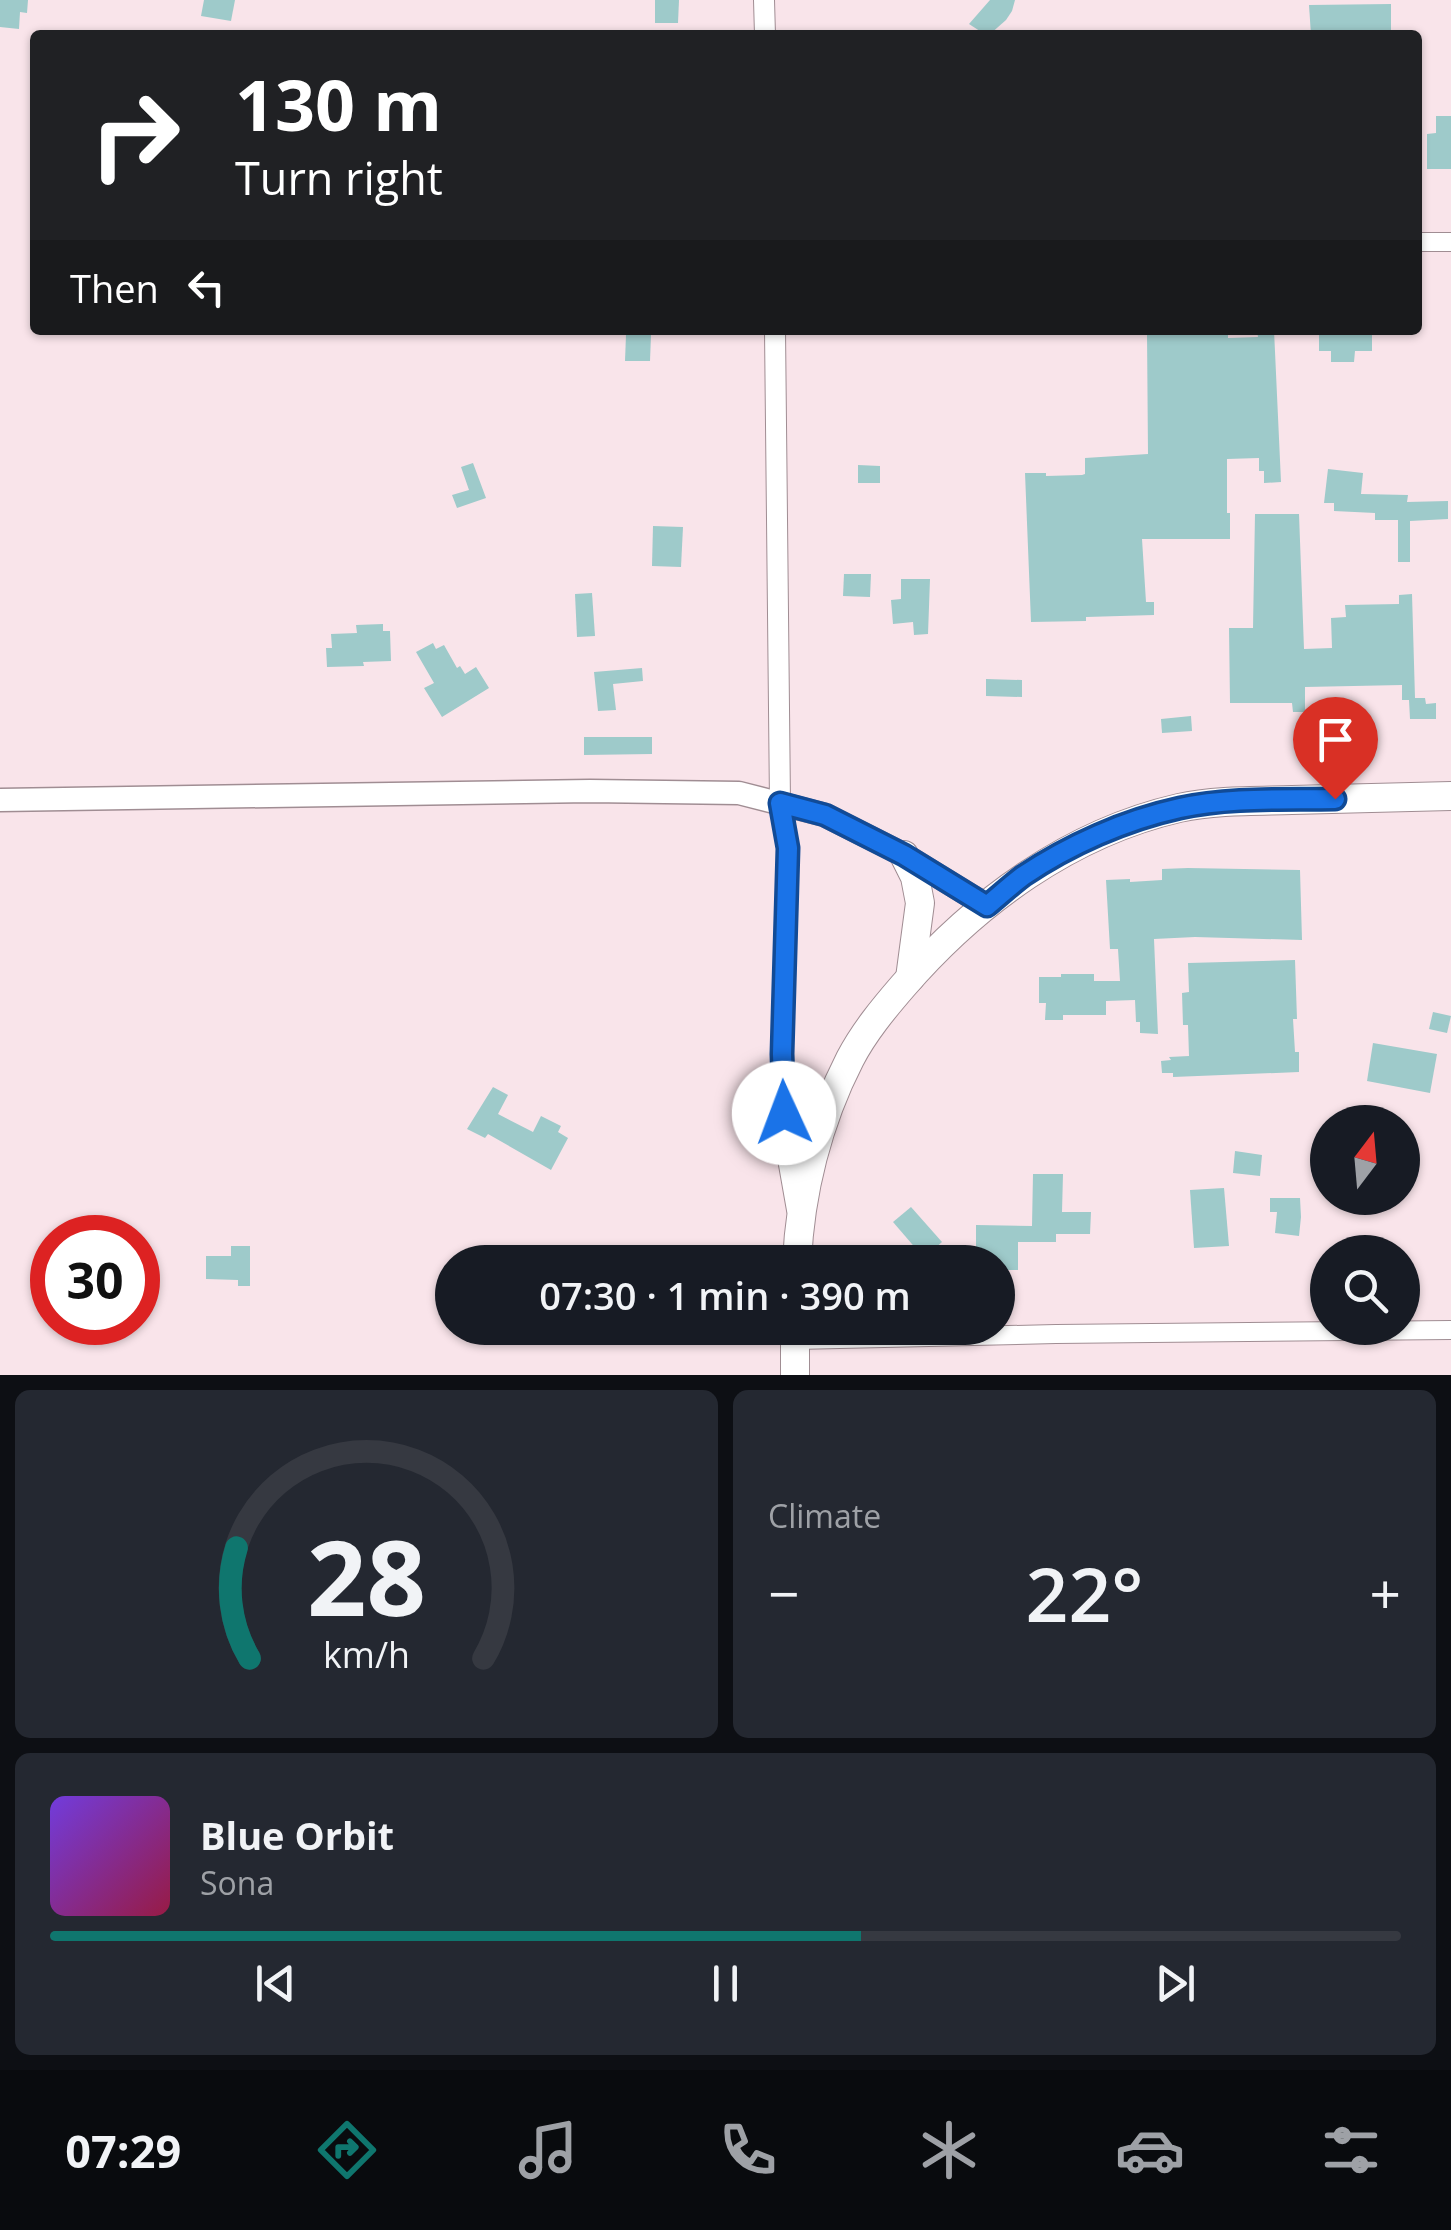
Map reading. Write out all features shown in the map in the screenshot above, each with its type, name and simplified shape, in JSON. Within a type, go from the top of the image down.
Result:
[{"type":"highway","points":[[798,1245],[812,1160],[850,1058],[880,1012],[952,934],[1024,876],[1121,826],[1181,808],[1238,801],[1451,796]]},
{"type":"highway","points":[[904,855],[915,877],[920,903],[910,978]]},
{"type":"highway","points":[[795,1345],[795,1375]]},
{"type":"main road","points":[[0,800],[609,791],[739,793],[825,815],[904,855],[987,906]]},
{"type":"street","points":[[764,0],[765,30]]},
{"type":"street","points":[[1422,242],[1451,242]]},
{"type":"street","points":[[775,335],[780,803],[788,848],[782,1054],[784,1142],[799,1226]]},
{"type":"street","points":[[1015,1334],[1451,1330]]},
{"type":"building","points":[[0,0],[28,0],[27,13],[20,12],[19,29],[0,27]]},
{"type":"building","points":[[204,0],[235,0],[231,21],[201,16]]},
{"type":"building","points":[[655,0],[679,0],[678,23],[655,23]]},
{"type":"building","points":[[990,0],[1015,0],[1006,20],[995,30],[978,30],[969,24]]},
{"type":"building","points":[[1391,4],[1391,30],[1311,30],[1309,5]]},
{"type":"building","points":[[1436,116],[1451,116],[1451,169],[1427,169],[1427,134],[1436,133]]},
{"type":"building","points":[[626,335],[651,335],[650,361],[625,361]]},
{"type":"building","points":[[1147,335],[1274,335],[1281,482],[1264,483],[1259,458],[1227,459],[1230,539],[1142,539],[1146,602],[1154,602],[1154,615],[1031,622],[1025,473],[1082,475],[1085,458],[1148,454]]},
{"type":"building","points":[[1319,335],[1372,335],[1372,351],[1355,351],[1354,362],[1331,362],[1331,351],[1319,351]]},
{"type":"building","points":[[473,463],[486,498],[457,508],[452,495],[469,490],[461,467]]},
{"type":"building","points":[[858,465],[880,466],[880,483],[858,483]]},
{"type":"building","points":[[1328,469],[1363,473],[1361,494],[1408,495],[1407,502],[1448,501],[1448,519],[1410,521],[1410,562],[1398,562],[1398,520],[1375,520],[1375,513],[1334,511],[1334,503],[1324,503]]},
{"type":"building","points":[[1255,514],[1299,514],[1304,649],[1332,648],[1331,618],[1346,617],[1345,605],[1399,604],[1399,595],[1412,594],[1415,698],[1425,698],[1426,704],[1436,703],[1436,719],[1410,719],[1409,700],[1402,700],[1402,685],[1305,687],[1305,712],[1293,712],[1292,703],[1230,703],[1229,628],[1253,628]]},
{"type":"building","points":[[653,526],[683,527],[681,567],[652,566]]},
{"type":"building","points":[[844,574],[871,574],[870,597],[843,596]]},
{"type":"building","points":[[901,579],[930,579],[928,634],[914,635],[913,622],[893,624],[891,600],[901,599]]},
{"type":"building","points":[[592,593],[595,636],[577,637],[575,594]]},
{"type":"building","points":[[383,624],[383,631],[390,631],[391,661],[327,667],[326,648],[332,648],[331,634],[357,633],[356,625]]},
{"type":"building","points":[[433,643],[436,649],[444,645],[465,674],[476,667],[489,688],[442,717],[424,688],[434,683],[416,652]]},
{"type":"building","points":[[642,668],[643,681],[613,684],[616,710],[598,711],[594,672]]},
{"type":"building","points":[[986,679],[1022,680],[1022,697],[986,696]]},
{"type":"building","points":[[1191,716],[1192,731],[1162,733],[1161,719]]},
{"type":"building","points":[[584,737],[652,737],[652,754],[584,755]]},
{"type":"building","points":[[1162,869],[1300,870],[1302,940],[1154,939],[1158,1034],[1140,1033],[1135,1000],[1106,1001],[1106,1015],[1063,1015],[1063,1020],[1045,1020],[1046,1003],[1039,1003],[1039,977],[1094,974],[1094,981],[1120,981],[1118,949],[1110,949],[1106,880],[1162,880]]},
{"type":"building","points":[[1295,960],[1297,1019],[1293,1019],[1299,1072],[1173,1077],[1173,1073],[1162,1073],[1161,1061],[1189,1056],[1182,993],[1189,992],[1188,963]]},
{"type":"building","points":[[1433,1012],[1451,1016],[1447,1033],[1429,1029]]},
{"type":"building","points":[[1373,1043],[1437,1054],[1430,1093],[1367,1081]]},
{"type":"building","points":[[493,1087],[508,1095],[498,1114],[533,1132],[541,1116],[561,1126],[558,1132],[568,1138],[551,1170],[488,1134],[485,1138],[467,1129]]},
{"type":"building","points":[[1235,1151],[1262,1155],[1260,1176],[1233,1173]]},
{"type":"building","points":[[1033,1174],[1063,1174],[1062,1212],[1091,1212],[1090,1234],[1056,1234],[1056,1242],[1018,1242],[1018,1270],[1015,1245],[976,1245],[976,1225],[1032,1226]]},
{"type":"building","points":[[1224,1188],[1229,1246],[1194,1248],[1190,1190]]},
{"type":"building","points":[[1270,1198],[1300,1198],[1299,1236],[1275,1233],[1277,1212],[1270,1212]]},
{"type":"building","points":[[911,1207],[942,1242],[913,1245],[893,1222]]},
{"type":"building","points":[[231,1246],[250,1246],[250,1286],[238,1286],[238,1280],[206,1279],[206,1256],[231,1256]]},
{"type":"route","points":[[784,1113],[788,848],[780,803],[825,815],[904,855],[987,906],[1024,876],[1121,826],[1181,808],[1238,801],[1335,799]]}]
